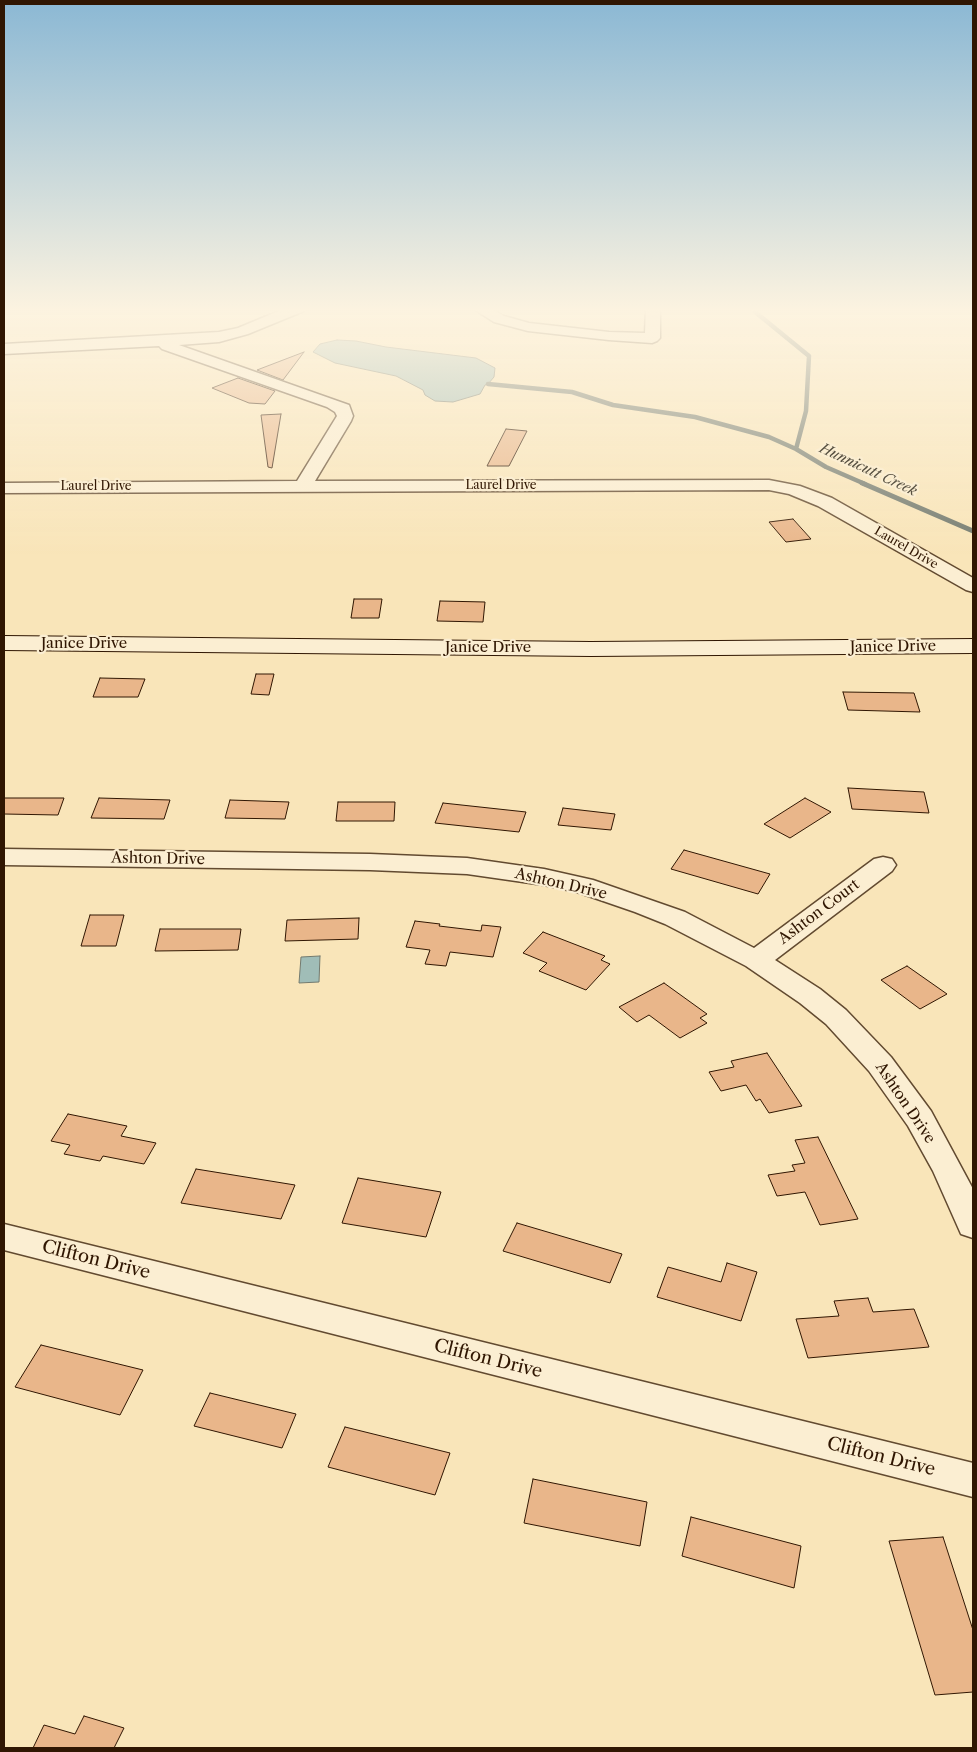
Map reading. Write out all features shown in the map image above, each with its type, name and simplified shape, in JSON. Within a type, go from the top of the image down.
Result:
[{"type":"street","points":[[293,390],[343,409],[345,416],[303,487]]},
{"type":"street","name":"Laurel Drive","points":[[4,488],[745,484],[776,486],[794,490],[825,502],[973,586]]},
{"type":"street","name":"Janice Drive","points":[[4,643],[610,649],[973,646]]},
{"type":"street","name":"Ashton Drive","points":[[4,857],[420,863],[506,871],[584,886],[645,906],[675,918],[756,960],[810,996],[836,1017],[880,1064],[920,1119],[949,1172],[973,1225]]},
{"type":"street","name":"Ashton Court","points":[[756,960],[883,865]]},
{"type":"street","name":"Clifton Drive","points":[[4,1237],[973,1480]]},
{"type":"water","points":[[423,390],[482,390],[480,394],[453,402],[435,401],[425,395]]},
{"type":"water","points":[[320,956],[319,982],[299,983],[301,957]]},
{"type":"building","points":[[216,390],[275,391],[265,404],[249,403]]},
{"type":"building","points":[[281,414],[272,468],[268,467],[261,415]]},
{"type":"building","points":[[506,429],[527,431],[509,466],[487,466]]},
{"type":"building","points":[[793,519],[811,539],[786,542],[769,522]]},
{"type":"building","points":[[354,599],[382,599],[379,618],[351,618]]},
{"type":"building","points":[[440,601],[485,602],[483,622],[437,621]]},
{"type":"building","points":[[256,674],[274,674],[269,695],[251,694]]},
{"type":"building","points":[[100,678],[145,679],[138,697],[93,697]]},
{"type":"building","points":[[843,692],[914,693],[920,712],[848,710]]},
{"type":"building","points":[[848,788],[924,792],[929,813],[852,809]]},
{"type":"building","points":[[4,798],[64,798],[58,815],[4,814]]},
{"type":"building","points":[[99,798],[170,800],[164,819],[91,818]]},
{"type":"building","points":[[805,798],[831,812],[790,838],[764,824]]},
{"type":"building","points":[[230,800],[289,802],[285,819],[225,818]]},
{"type":"building","points":[[338,802],[395,802],[394,821],[336,821]]},
{"type":"building","points":[[443,803],[526,812],[519,832],[435,823]]},
{"type":"building","points":[[563,808],[615,814],[611,830],[558,825]]},
{"type":"building","points":[[684,850],[770,874],[758,894],[671,869]]},
{"type":"building","points":[[90,915],[124,915],[116,946],[81,946]]},
{"type":"building","points":[[359,918],[358,939],[285,941],[287,920]]},
{"type":"building","points":[[415,921],[481,931],[482,925],[501,927],[493,957],[450,952],[446,966],[425,964],[430,950],[406,947]]},
{"type":"building","points":[[160,929],[241,929],[238,950],[155,951]]},
{"type":"building","points":[[543,932],[605,956],[601,960],[610,964],[586,990],[539,971],[547,963],[523,953]]},
{"type":"building","points":[[907,966],[947,994],[920,1009],[881,980]]},
{"type":"building","points":[[664,983],[707,1014],[700,1018],[707,1023],[680,1038],[649,1015],[637,1022],[619,1007]]},
{"type":"building","points":[[767,1053],[802,1106],[769,1113],[760,1099],[756,1101],[746,1085],[721,1091],[709,1072],[734,1067],[731,1061]]},
{"type":"building","points":[[68,1114],[127,1126],[121,1136],[156,1143],[144,1164],[103,1156],[100,1161],[64,1154],[70,1145],[51,1141]]},
{"type":"building","points":[[818,1137],[858,1219],[820,1225],[805,1192],[777,1196],[768,1175],[795,1171],[792,1165],[805,1163],[795,1140]]},
{"type":"building","points":[[196,1169],[295,1185],[281,1219],[181,1203]]},
{"type":"building","points":[[358,1178],[441,1192],[426,1237],[342,1223]]},
{"type":"building","points":[[517,1223],[622,1254],[610,1283],[503,1251]]},
{"type":"building","points":[[727,1263],[757,1272],[741,1321],[657,1297],[668,1267],[721,1282]]},
{"type":"building","points":[[868,1298],[873,1312],[914,1309],[929,1347],[808,1358],[796,1319],[839,1316],[834,1301]]},
{"type":"building","points":[[41,1345],[143,1370],[120,1415],[15,1387]]},
{"type":"building","points":[[210,1393],[296,1414],[282,1448],[194,1426]]},
{"type":"building","points":[[345,1427],[450,1453],[435,1495],[328,1467]]},
{"type":"building","points":[[533,1479],[647,1502],[640,1546],[524,1523]]},
{"type":"building","points":[[691,1517],[801,1546],[794,1588],[682,1556]]},
{"type":"building","points":[[943,1537],[973,1630],[973,1692],[935,1695],[889,1541]]},
{"type":"building","points":[[84,1716],[124,1728],[114,1748],[33,1748],[44,1725],[75,1734]]},
{"type":"waterway","points":[[548,390],[572,392],[613,405],[695,417],[769,437],[796,449]]},
{"type":"waterway","name":"Hunnicutt Creek","points":[[796,449],[806,411],[807,390]]},
{"type":"waterway","name":"Hunnicutt Creek","points":[[796,449],[826,467],[865,484]]},
{"type":"waterway","name":"Hunnicutt Creek","points":[[862,483],[973,531]]}]
